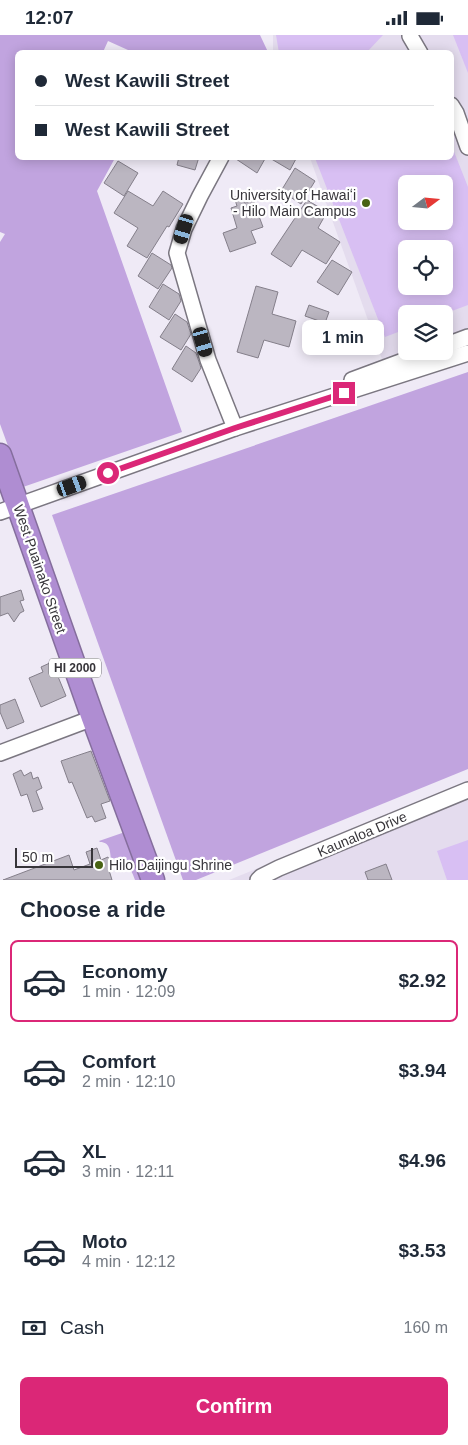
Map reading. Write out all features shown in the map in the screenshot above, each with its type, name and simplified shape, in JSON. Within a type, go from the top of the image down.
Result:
[{"type":"highway","name":"West Puainako Street","points":[[0,455],[9,509],[93,718],[153,880]]},
{"type":"street","points":[[410,36],[418,50]]},
{"type":"street","points":[[454,110],[468,147]]},
{"type":"street","points":[[219,160],[184,229],[177,253],[208,360],[235,428]]},
{"type":"street","points":[[453,343],[468,337]]},
{"type":"street","points":[[9,509],[235,428],[468,353]]},
{"type":"street","points":[[235,428],[340,384],[405,360]]},
{"type":"street","points":[[0,753],[93,718]]},
{"type":"street","name":"Kaunaloa Drive","points":[[258,880],[279,868],[468,790]]},
{"type":"shaded area","points":[[0,35],[260,35],[267,50],[128,50],[108,41],[104,50],[15,50],[15,160],[114,160],[97,191],[182,432],[23,487],[0,424],[0,242],[5,234],[0,232]]},
{"type":"shaded area","name":"University of Hawaiʻi - Hilo Main Campus","points":[[273,35],[468,35],[468,330],[453,336],[453,305],[398,305],[398,356],[383,362],[311,160],[454,160],[454,50],[273,50]]},
{"type":"shaded area","points":[[276,35],[383,35],[369,50],[278,50]]},
{"type":"shaded area","points":[[453,35],[468,35],[468,73]]},
{"type":"shaded area","points":[[454,152],[468,187],[468,305],[453,311],[453,305],[398,305],[398,332],[385,337],[316,160],[454,160]]},
{"type":"shaded area","points":[[468,372],[468,769],[196,880],[183,880],[52,515]]},
{"type":"shaded area","points":[[468,782],[468,880],[229,880]]},
{"type":"shaded area","points":[[125,832],[143,880],[135,880],[132,872],[123,861],[115,858],[111,859],[108,845],[99,841]]},
{"type":"shaded area","points":[[468,840],[468,880],[447,880],[437,851]]},
{"type":"building","points":[[178,160],[198,160],[195,170],[177,165]]},
{"type":"building","points":[[238,160],[264,160],[257,173]]},
{"type":"building","points":[[273,160],[295,160],[290,170]]},
{"type":"building","points":[[118,161],[138,173],[124,196],[104,183]]},
{"type":"building","points":[[295,168],[315,181],[301,204],[281,191]]},
{"type":"building","points":[[128,191],[153,206],[163,191],[183,204],[147,258],[127,246],[138,228],[114,213]]},
{"type":"building","points":[[242,194],[245,203],[253,200],[263,227],[251,231],[256,243],[230,252],[223,233],[237,228],[231,208],[237,206],[234,197]]},
{"type":"building","points":[[307,200],[327,212],[318,228],[340,242],[326,264],[302,250],[291,267],[271,254]]},
{"type":"building","points":[[152,253],[171,265],[172,268],[158,289],[138,276]]},
{"type":"building","points":[[332,260],[352,272],[338,295],[317,282]]},
{"type":"building","points":[[163,284],[179,294],[181,301],[169,320],[149,307]]},
{"type":"building","points":[[256,286],[278,292],[272,314],[296,321],[289,347],[264,340],[258,358],[237,352]]},
{"type":"building","points":[[309,305],[329,312],[325,323],[305,316]]},
{"type":"building","points":[[175,314],[187,322],[191,334],[181,350],[160,337]]},
{"type":"building","points":[[186,346],[196,353],[201,368],[192,382],[172,369]]},
{"type":"building","points":[[21,590],[24,600],[20,601],[24,611],[20,613],[14,622],[8,613],[0,616],[0,597]]},
{"type":"building","points":[[52,662],[66,696],[41,707],[29,678],[43,672],[41,667]]},
{"type":"building","points":[[15,699],[24,722],[7,729],[0,712],[0,705]]},
{"type":"building","points":[[91,751],[110,801],[101,804],[106,818],[95,822],[92,816],[87,818],[72,782],[69,783],[61,761]]},
{"type":"building","points":[[21,770],[24,776],[31,772],[33,779],[38,777],[42,788],[36,791],[43,809],[33,812],[27,794],[21,796],[13,774]]},
{"type":"building","points":[[97,848],[101,860],[108,857],[112,869],[109,870],[112,880],[3,880],[69,855],[74,870],[90,864],[86,852]]},
{"type":"building","points":[[386,864],[392,880],[368,880],[365,872]]},
{"type":"place","name":"University of Hawaiʻi - Hilo Main Campus","points":[[366,203]]},
{"type":"place","name":"Hilo Daijingu Shrine","points":[[99,865]]},
{"type":"route","points":[[108,473],[235,428],[344,393]]}]
